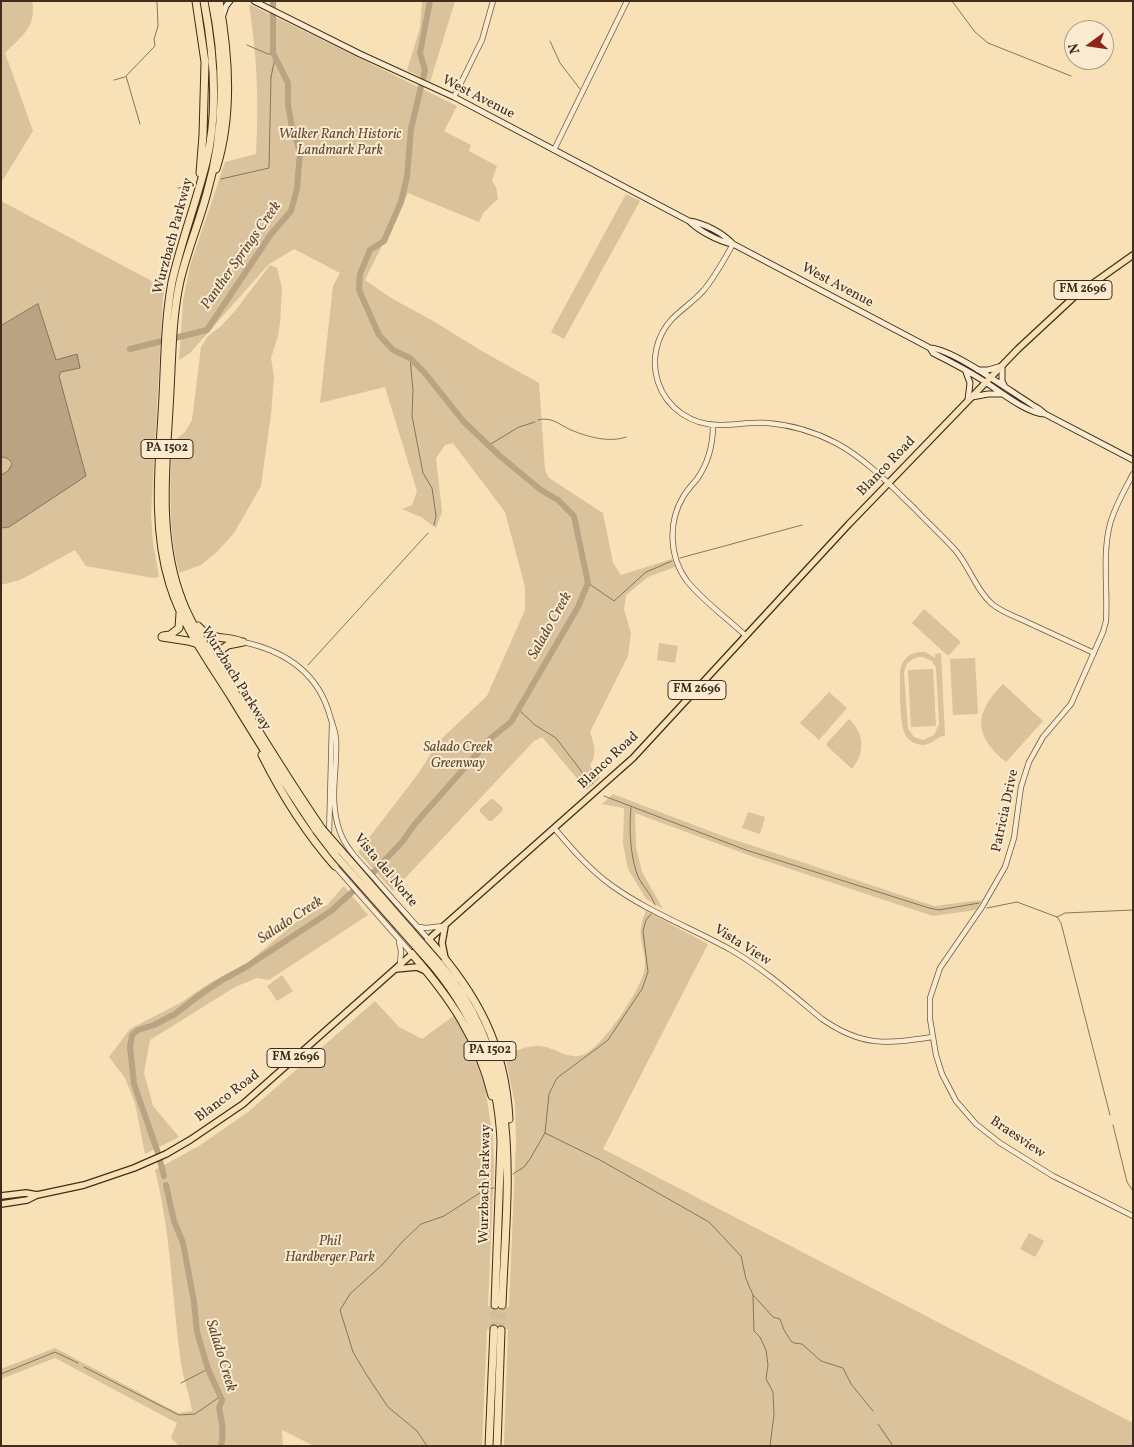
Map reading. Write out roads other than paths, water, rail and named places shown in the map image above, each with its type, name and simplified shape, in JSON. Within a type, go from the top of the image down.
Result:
[{"type":"highway","points":[[196,1],[201,28],[205,71],[203,135],[198,191]]},
{"type":"highway","name":"Wurzbach Parkway","points":[[204,1],[212,46],[214,94],[210,140],[198,191],[172,282],[165,516],[171,576],[182,602],[184,613],[198,644],[243,717],[319,830],[440,961],[466,998],[486,1041],[496,1067],[500,1088],[507,1152],[498,1305],[500,1118],[489,1065],[478,1034],[440,961]]},
{"type":"highway","points":[[208,192],[221,154],[225,130],[226,69],[223,20],[214,2]]},
{"type":"highway","name":"Wurzbach Parkway","points":[[171,324],[185,262],[208,192],[219,122],[221,79],[214,2]]},
{"type":"highway","points":[[198,644],[162,637],[170,635],[179,628],[184,613],[207,635],[216,638],[236,639],[243,642]]},
{"type":"highway","name":"Wurzbach Parkway","points":[[184,613],[203,640],[319,830]]},
{"type":"highway","points":[[243,642],[224,647],[220,652],[220,659],[250,711],[258,729]]},
{"type":"highway","points":[[243,717],[264,760],[292,807],[313,839],[337,869]]},
{"type":"highway","points":[[429,940],[440,961]]},
{"type":"highway","points":[[412,954],[450,1000],[471,1038],[491,1093],[501,1141]]},
{"type":"highway","points":[[427,971],[427,958],[433,954],[440,961]]},
{"type":"highway","points":[[489,1446],[497,1330],[496,1446]]},
{"type":"main road","points":[[223,20],[224,10],[230,1]]},
{"type":"main road","name":"West Avenue","points":[[254,1],[454,97],[690,221],[694,226],[722,241],[733,244],[930,348],[936,349],[977,370],[988,381]]},
{"type":"main road","name":"Blanco Road","points":[[1,1204],[27,1200],[36,1195],[84,1185],[144,1164],[190,1140],[243,1104],[633,758],[888,483],[1002,366],[1074,297],[1133,255]]},
{"type":"main road","name":"West Avenue","points":[[930,348],[934,353],[1133,460]]},
{"type":"main road","points":[[965,370],[969,376],[970,399],[1005,392],[1002,381],[1002,366],[988,370],[977,370]]},
{"type":"main road","points":[[440,961],[445,926]]},
{"type":"main road","points":[[398,967],[417,968],[427,971]]},
{"type":"main road","name":"Blanco Road","points":[[1,1196],[26,1193],[36,1195]]},
{"type":"street","points":[[454,97],[482,40],[493,1]]},
{"type":"street","points":[[554,150],[627,1]]},
{"type":"street","points":[[733,244],[707,287],[693,302],[672,319],[664,329],[659,341],[655,368],[657,380],[662,392],[670,403],[690,419],[713,425],[768,423],[787,426],[819,435],[848,450],[888,483],[956,552],[970,571],[982,593],[992,604],[1009,614],[1094,653]]},
{"type":"street","points":[[713,425],[712,445],[708,459],[702,472],[682,497],[676,512],[673,528],[674,553],[679,567],[688,582],[746,636]]},
{"type":"street","name":"Patricia Drive","points":[[932,1038],[929,1009],[935,978],[945,959],[982,907],[1005,867],[1014,838],[1021,787],[1029,762],[1043,737],[1071,704],[1106,623],[1107,541],[1118,502],[1133,474]]},
{"type":"street","name":"Vista del Norte","points":[[243,642],[272,650],[298,666],[321,693],[332,721],[336,738],[333,781],[334,807],[341,833],[356,858],[429,940]]},
{"type":"street","name":"Vista del Norte","points":[[332,721],[329,851],[337,869]]},
{"type":"street","name":"Vista View","points":[[555,829],[588,867],[612,886],[647,907],[744,958],[836,1028],[864,1039],[890,1043],[932,1038]]},
{"type":"street","points":[[337,869],[412,954]]},
{"type":"street","points":[[398,938],[406,939],[415,932],[416,925],[426,928],[445,926]]},
{"type":"street","points":[[398,938],[402,950],[398,967]]},
{"type":"street","name":"Braesview","points":[[932,1038],[948,1088],[976,1124],[1000,1143],[1053,1176],[1133,1216]]},
{"type":"waterway","points":[[140,124],[126,76],[155,46],[154,39],[158,26],[157,1]]},
{"type":"waterway","name":"Panther Springs Creek","points":[[130,349],[207,330],[271,234],[291,211],[297,189],[300,152],[292,127],[288,105],[288,83],[273,53],[273,1]]},
{"type":"waterway","name":"Salado Creek","points":[[164,1176],[134,1084],[130,1047],[132,1035],[138,1030],[154,1025],[175,1014],[222,980],[246,967],[331,911],[369,877],[402,842],[414,825],[491,738],[511,722],[578,607],[588,583],[574,516],[558,500],[541,490],[501,457],[464,422],[424,372],[410,358],[393,350],[379,335],[359,290],[360,274],[370,250],[384,241],[401,202],[407,177],[411,129],[425,70],[420,53],[430,1]]},
{"type":"waterway","points":[[952,1],[975,32],[988,43],[1071,76]]},
{"type":"waterway","points":[[550,41],[560,63],[580,89]]},
{"type":"waterway","points":[[247,45],[268,54],[273,54]]},
{"type":"waterway","points":[[221,179],[269,168],[271,77],[275,58]]},
{"type":"waterway","points":[[114,80],[125,77]]},
{"type":"waterway","points":[[178,188],[192,186]]},
{"type":"waterway","points":[[410,358],[413,390],[412,416],[423,473],[432,488],[436,516],[434,525]]},
{"type":"waterway","points":[[538,420],[551,420],[591,437],[613,439],[626,437]]},
{"type":"waterway","points":[[489,445],[519,427],[535,422]]},
{"type":"waterway","points":[[680,558],[802,525]]},
{"type":"waterway","points":[[308,665],[428,533]]},
{"type":"waterway","points":[[588,583],[614,601],[646,572],[672,561]]},
{"type":"waterway","points":[[519,710],[535,725],[556,738],[593,784]]},
{"type":"waterway","points":[[604,796],[746,850],[929,908],[939,910],[979,903]]},
{"type":"waterway","points":[[631,807],[630,824],[633,858],[639,878],[655,905]]},
{"type":"waterway","points":[[987,908],[1017,902],[1057,917],[1061,923],[1110,1115]]},
{"type":"waterway","points":[[1057,917],[1065,913],[1133,910]]},
{"type":"waterway","points":[[513,1174],[524,1167],[545,1133],[549,1094],[557,1078],[608,1040],[642,989],[648,972],[643,931],[646,920],[651,914]]},
{"type":"waterway","points":[[1113,1125],[1127,1182],[1133,1191]]},
{"type":"waterway","points":[[545,1133],[600,1160],[709,1222],[741,1256],[746,1279],[753,1295],[754,1331],[760,1337],[766,1350],[768,1365],[766,1379],[773,1392],[774,1415],[770,1446]]},
{"type":"waterway","name":"Salado Creek","points":[[166,1185],[174,1221],[183,1243],[194,1302],[197,1332],[208,1369],[222,1400],[219,1408],[222,1427],[221,1446]]},
{"type":"waterway","points":[[427,1446],[417,1431],[388,1407],[366,1374],[353,1352],[340,1310],[350,1294],[383,1264],[421,1224],[444,1216],[486,1189],[494,1188]]},
{"type":"waterway","points":[[753,1295],[773,1317],[780,1319],[791,1341],[802,1344],[821,1361],[843,1368],[851,1384],[873,1411]]},
{"type":"waterway","points":[[1,1374],[55,1352],[78,1363]]},
{"type":"waterway","points":[[84,1367],[179,1415],[195,1414],[221,1396]]},
{"type":"waterway","points":[[181,1383],[208,1369]]},
{"type":"waterway","points":[[878,1424],[893,1446]]},
{"type":"tunnel","points":[[494,1329],[495,1305]]},
{"type":"tunnel","points":[[501,1330],[502,1305]]},
{"type":"park label","name":"Walker Ranch Historic Landmark Park","points":[[340,144]]},
{"type":"park label","name":"Salado Creek Greenway","points":[[458,756]]},
{"type":"park label","name":"Phil Hardberger Park","points":[[330,1250]]}]
